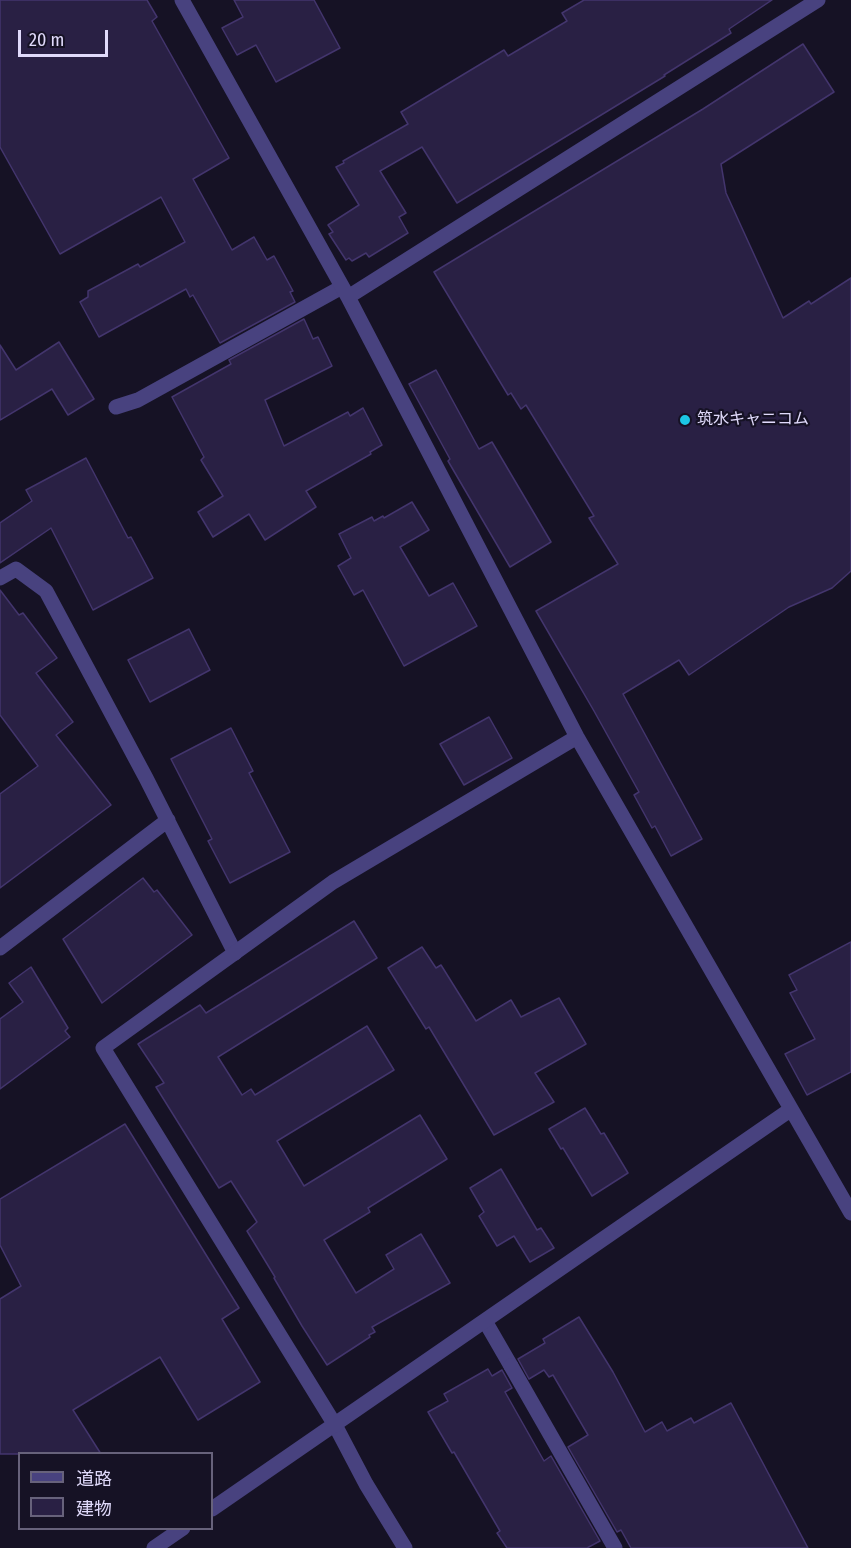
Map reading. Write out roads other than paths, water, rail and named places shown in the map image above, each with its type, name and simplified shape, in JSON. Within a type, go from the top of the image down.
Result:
[{"type":"street","points":[[182,0],[345,292],[577,737],[851,1213]]},
{"type":"street","points":[[116,407],[138,400],[345,292],[818,0]]},
{"type":"street","points":[[0,578],[16,569],[46,591],[168,820],[235,953]]},
{"type":"street","points":[[405,1548],[334,1425],[104,1048],[333,882],[577,737]]},
{"type":"street","points":[[0,948],[168,820]]},
{"type":"street","points":[[213,1508],[790,1110]]},
{"type":"street","points":[[485,1321],[615,1548]]},
{"type":"street","points":[[154,1548],[180,1530]]},
{"type":"place","name":"筑水キャニコム","points":[[685,420]]}]
